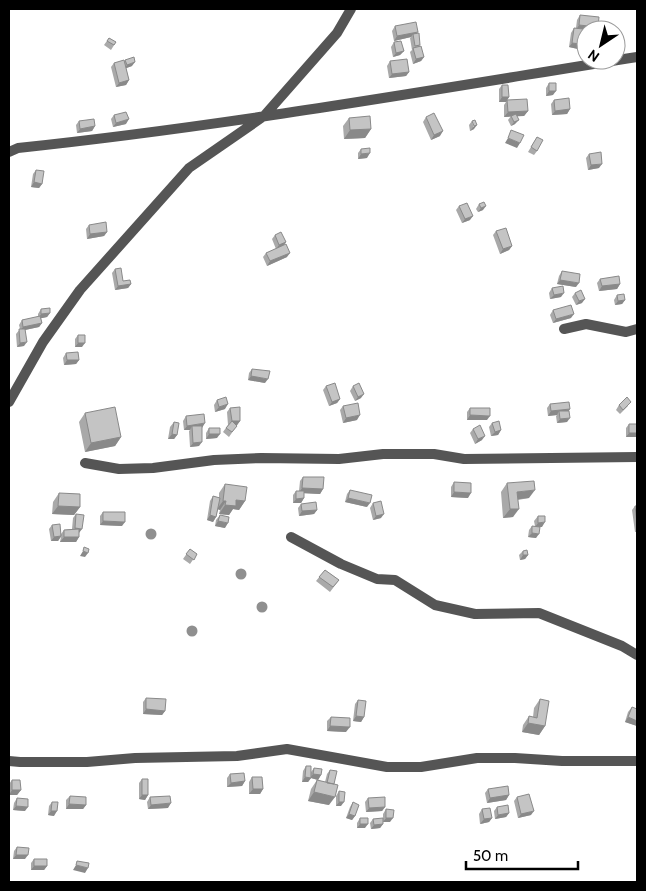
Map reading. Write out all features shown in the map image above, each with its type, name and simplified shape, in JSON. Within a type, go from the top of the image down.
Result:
[{"type":"street","points":[[9,402],[43,342],[87,283],[189,168],[264,116],[337,33],[351,9]]},
{"type":"street","points":[[9,152],[18,148],[114,138],[637,58]]},
{"type":"street","points":[[564,329],[586,324],[626,332],[637,329]]},
{"type":"street","points":[[85,463],[128,469],[154,468],[214,460],[262,458],[339,459],[383,454],[434,454],[464,459],[637,457]]},
{"type":"street","points":[[291,537],[341,564],[377,579],[395,580],[435,605],[474,614],[539,613],[622,646],[637,655]]},
{"type":"street","points":[[9,761],[87,762],[136,758],[237,756],[287,750],[387,767],[421,767],[477,758],[637,761]]},
{"type":"building","points":[[580,15],[599,17],[599,20],[580,20]]},
{"type":"building","points":[[416,22],[418,32],[397,36],[395,26]]},
{"type":"building","points":[[574,28],[576,28],[576,43],[572,43]]},
{"type":"building","points":[[419,33],[420,45],[415,46],[413,34]]},
{"type":"building","points":[[109,38],[116,42],[114,45],[107,41]]},
{"type":"building","points":[[401,41],[404,51],[396,53],[394,42]]},
{"type":"building","points":[[421,46],[424,57],[416,59],[413,48]]},
{"type":"building","points":[[134,57],[135,62],[127,65],[125,60]]},
{"type":"building","points":[[407,59],[409,72],[392,74],[390,61]]},
{"type":"building","points":[[124,60],[129,80],[119,83],[114,63]]},
{"type":"building","points":[[549,83],[556,83],[556,91],[549,91]]},
{"type":"building","points":[[502,85],[508,85],[509,97],[502,97]]},
{"type":"building","points":[[569,98],[570,109],[555,111],[554,100]]},
{"type":"building","points":[[527,99],[528,111],[508,112],[507,100]]},
{"type":"building","points":[[126,112],[129,119],[116,123],[114,115]]},
{"type":"building","points":[[434,113],[443,131],[434,135],[426,117]]},
{"type":"building","points":[[516,114],[519,120],[514,122],[511,116]]},
{"type":"building","points":[[370,116],[371,129],[350,130],[349,118]]},
{"type":"building","points":[[94,119],[95,126],[80,129],[79,121]]},
{"type":"building","points":[[475,120],[477,125],[474,126],[472,121]]},
{"type":"building","points":[[511,130],[524,135],[520,143],[508,138]]},
{"type":"building","points":[[537,137],[543,140],[537,151],[531,147]]},
{"type":"building","points":[[370,148],[370,153],[361,154],[361,149]]},
{"type":"building","points":[[601,152],[602,164],[591,165],[589,154]]},
{"type":"building","points":[[36,170],[44,171],[42,184],[34,182]]},
{"type":"building","points":[[484,202],[486,206],[481,208],[479,204]]},
{"type":"building","points":[[467,203],[473,216],[465,219],[459,206]]},
{"type":"building","points":[[106,222],[107,232],[90,234],[89,225]]},
{"type":"building","points":[[506,228],[512,246],[503,249],[496,231]]},
{"type":"building","points":[[281,232],[286,242],[279,245],[275,235]]},
{"type":"building","points":[[286,244],[290,253],[270,261],[266,253]]},
{"type":"building","points":[[121,268],[123,281],[130,280],[131,284],[118,286],[115,269]]},
{"type":"building","points":[[562,271],[580,274],[579,283],[560,280]]},
{"type":"building","points":[[619,276],[620,284],[602,286],[600,279]]},
{"type":"building","points":[[563,286],[564,293],[554,295],[552,288]]},
{"type":"building","points":[[581,290],[585,299],[579,301],[575,293]]},
{"type":"building","points":[[624,294],[625,300],[618,301],[617,295]]},
{"type":"building","points":[[571,305],[574,314],[556,319],[553,310]]},
{"type":"building","points":[[50,308],[50,313],[41,314],[41,309]]},
{"type":"building","points":[[40,316],[42,323],[23,327],[22,320]]},
{"type":"building","points":[[19,329],[25,329],[27,342],[20,343]]},
{"type":"building","points":[[78,335],[85,335],[85,343],[78,343]]},
{"type":"building","points":[[78,352],[79,360],[67,360],[66,353]]},
{"type":"building","points":[[252,369],[270,371],[268,379],[251,376]]},
{"type":"building","points":[[335,383],[340,399],[332,402],[326,386]]},
{"type":"building","points":[[359,383],[364,394],[358,397],[353,386]]},
{"type":"building","points":[[226,397],[228,404],[219,407],[217,400]]},
{"type":"building","points":[[627,397],[631,402],[623,410],[619,405]]},
{"type":"building","points":[[569,402],[570,409],[551,411],[550,404]]},
{"type":"building","points":[[358,403],[360,415],[346,418],[343,406]]},
{"type":"building","points":[[115,407],[121,437],[91,443],[85,413]]},
{"type":"building","points":[[240,407],[240,421],[232,421],[230,408]]},
{"type":"building","points":[[470,408],[490,408],[490,416],[470,415]]},
{"type":"building","points":[[559,411],[569,411],[570,418],[560,419]]},
{"type":"building","points":[[204,414],[205,423],[187,426],[186,416]]},
{"type":"building","points":[[232,421],[237,426],[232,432],[226,428]]},
{"type":"building","points":[[499,421],[501,430],[495,432],[492,423]]},
{"type":"building","points":[[174,422],[179,423],[177,435],[172,434]]},
{"type":"building","points":[[629,424],[637,424],[637,433],[629,433]]},
{"type":"building","points":[[480,425],[485,436],[478,439],[473,429]]},
{"type":"building","points":[[192,426],[202,426],[202,442],[193,443]]},
{"type":"building","points":[[209,428],[220,428],[220,434],[209,434]]},
{"type":"building","points":[[303,477],[324,477],[323,489],[302,488]]},
{"type":"building","points":[[534,481],[535,490],[517,492],[519,509],[510,509],[507,483]]},
{"type":"building","points":[[454,482],[471,483],[471,493],[454,492]]},
{"type":"building","points":[[225,484],[247,487],[245,501],[236,500],[236,506],[225,505],[226,501],[223,501]]},
{"type":"building","points":[[350,490],[372,495],[370,503],[348,498]]},
{"type":"building","points":[[296,491],[304,491],[304,498],[296,499]]},
{"type":"building","points":[[59,493],[80,494],[80,507],[58,506]]},
{"type":"building","points":[[213,496],[220,498],[216,517],[210,515]]},
{"type":"building","points":[[381,501],[384,514],[376,516],[373,503]]},
{"type":"building","points":[[316,502],[317,510],[302,511],[301,504]]},
{"type":"building","points":[[635,506],[637,506],[637,523]]},
{"type":"building","points":[[103,512],[125,512],[125,522],[103,521]]},
{"type":"building","points":[[76,514],[84,515],[82,529],[75,528]]},
{"type":"building","points":[[220,515],[229,517],[228,523],[218,521]]},
{"type":"building","points":[[538,516],[545,516],[545,522],[538,523]]},
{"type":"building","points":[[60,524],[61,536],[54,537],[52,525]]},
{"type":"building","points":[[532,526],[540,527],[539,534],[532,533]]},
{"type":"building","points":[[79,529],[79,537],[64,537],[64,530]]},
{"type":"building","points":[[84,547],[89,549],[88,553],[83,551]]},
{"type":"building","points":[[190,549],[197,554],[194,560],[186,554]]},
{"type":"building","points":[[527,550],[528,555],[523,555],[523,551]]},
{"type":"building","points":[[325,570],[339,580],[333,587],[319,577]]},
{"type":"building","points":[[146,698],[166,699],[165,711],[146,709]]},
{"type":"building","points":[[540,699],[549,701],[545,726],[528,723],[529,716],[537,718]]},
{"type":"building","points":[[358,700],[366,701],[364,717],[356,716]]},
{"type":"building","points":[[632,707],[637,709],[637,721],[628,717]]},
{"type":"building","points":[[331,717],[350,718],[350,727],[330,726]]},
{"type":"building","points":[[306,766],[311,766],[311,778],[305,777]]},
{"type":"building","points":[[314,768],[322,769],[321,775],[313,774]]},
{"type":"building","points":[[330,770],[337,771],[334,784],[327,783]]},
{"type":"building","points":[[244,773],[245,781],[231,783],[230,774]]},
{"type":"building","points":[[252,777],[262,777],[263,789],[253,789]]},
{"type":"building","points":[[142,779],[148,779],[148,795],[142,795]]},
{"type":"building","points":[[12,780],[20,780],[21,790],[12,790]]},
{"type":"building","points":[[317,780],[338,785],[335,797],[314,792]]},
{"type":"building","points":[[508,786],[509,795],[490,798],[488,789]]},
{"type":"building","points":[[339,791],[345,792],[344,802],[339,802]]},
{"type":"building","points":[[529,794],[534,811],[521,814],[517,797]]},
{"type":"building","points":[[70,796],[86,797],[86,805],[69,804]]},
{"type":"building","points":[[170,796],[171,803],[151,805],[150,797]]},
{"type":"building","points":[[385,797],[385,807],[369,808],[368,798]]},
{"type":"building","points":[[17,798],[28,799],[28,807],[16,806]]},
{"type":"building","points":[[52,802],[58,802],[57,811],[51,811]]},
{"type":"building","points":[[353,802],[359,805],[355,816],[349,814]]},
{"type":"building","points":[[508,805],[509,813],[498,815],[497,807]]},
{"type":"building","points":[[490,808],[492,818],[484,819],[482,809]]},
{"type":"building","points":[[386,809],[394,810],[393,818],[386,818]]},
{"type":"building","points":[[360,818],[368,818],[368,824],[360,824]]},
{"type":"building","points":[[383,818],[383,824],[374,825],[373,819]]},
{"type":"building","points":[[17,847],[29,848],[28,855],[16,855]]},
{"type":"building","points":[[34,859],[47,859],[47,866],[34,866]]},
{"type":"building","points":[[77,861],[89,863],[88,868],[76,865]]}]
